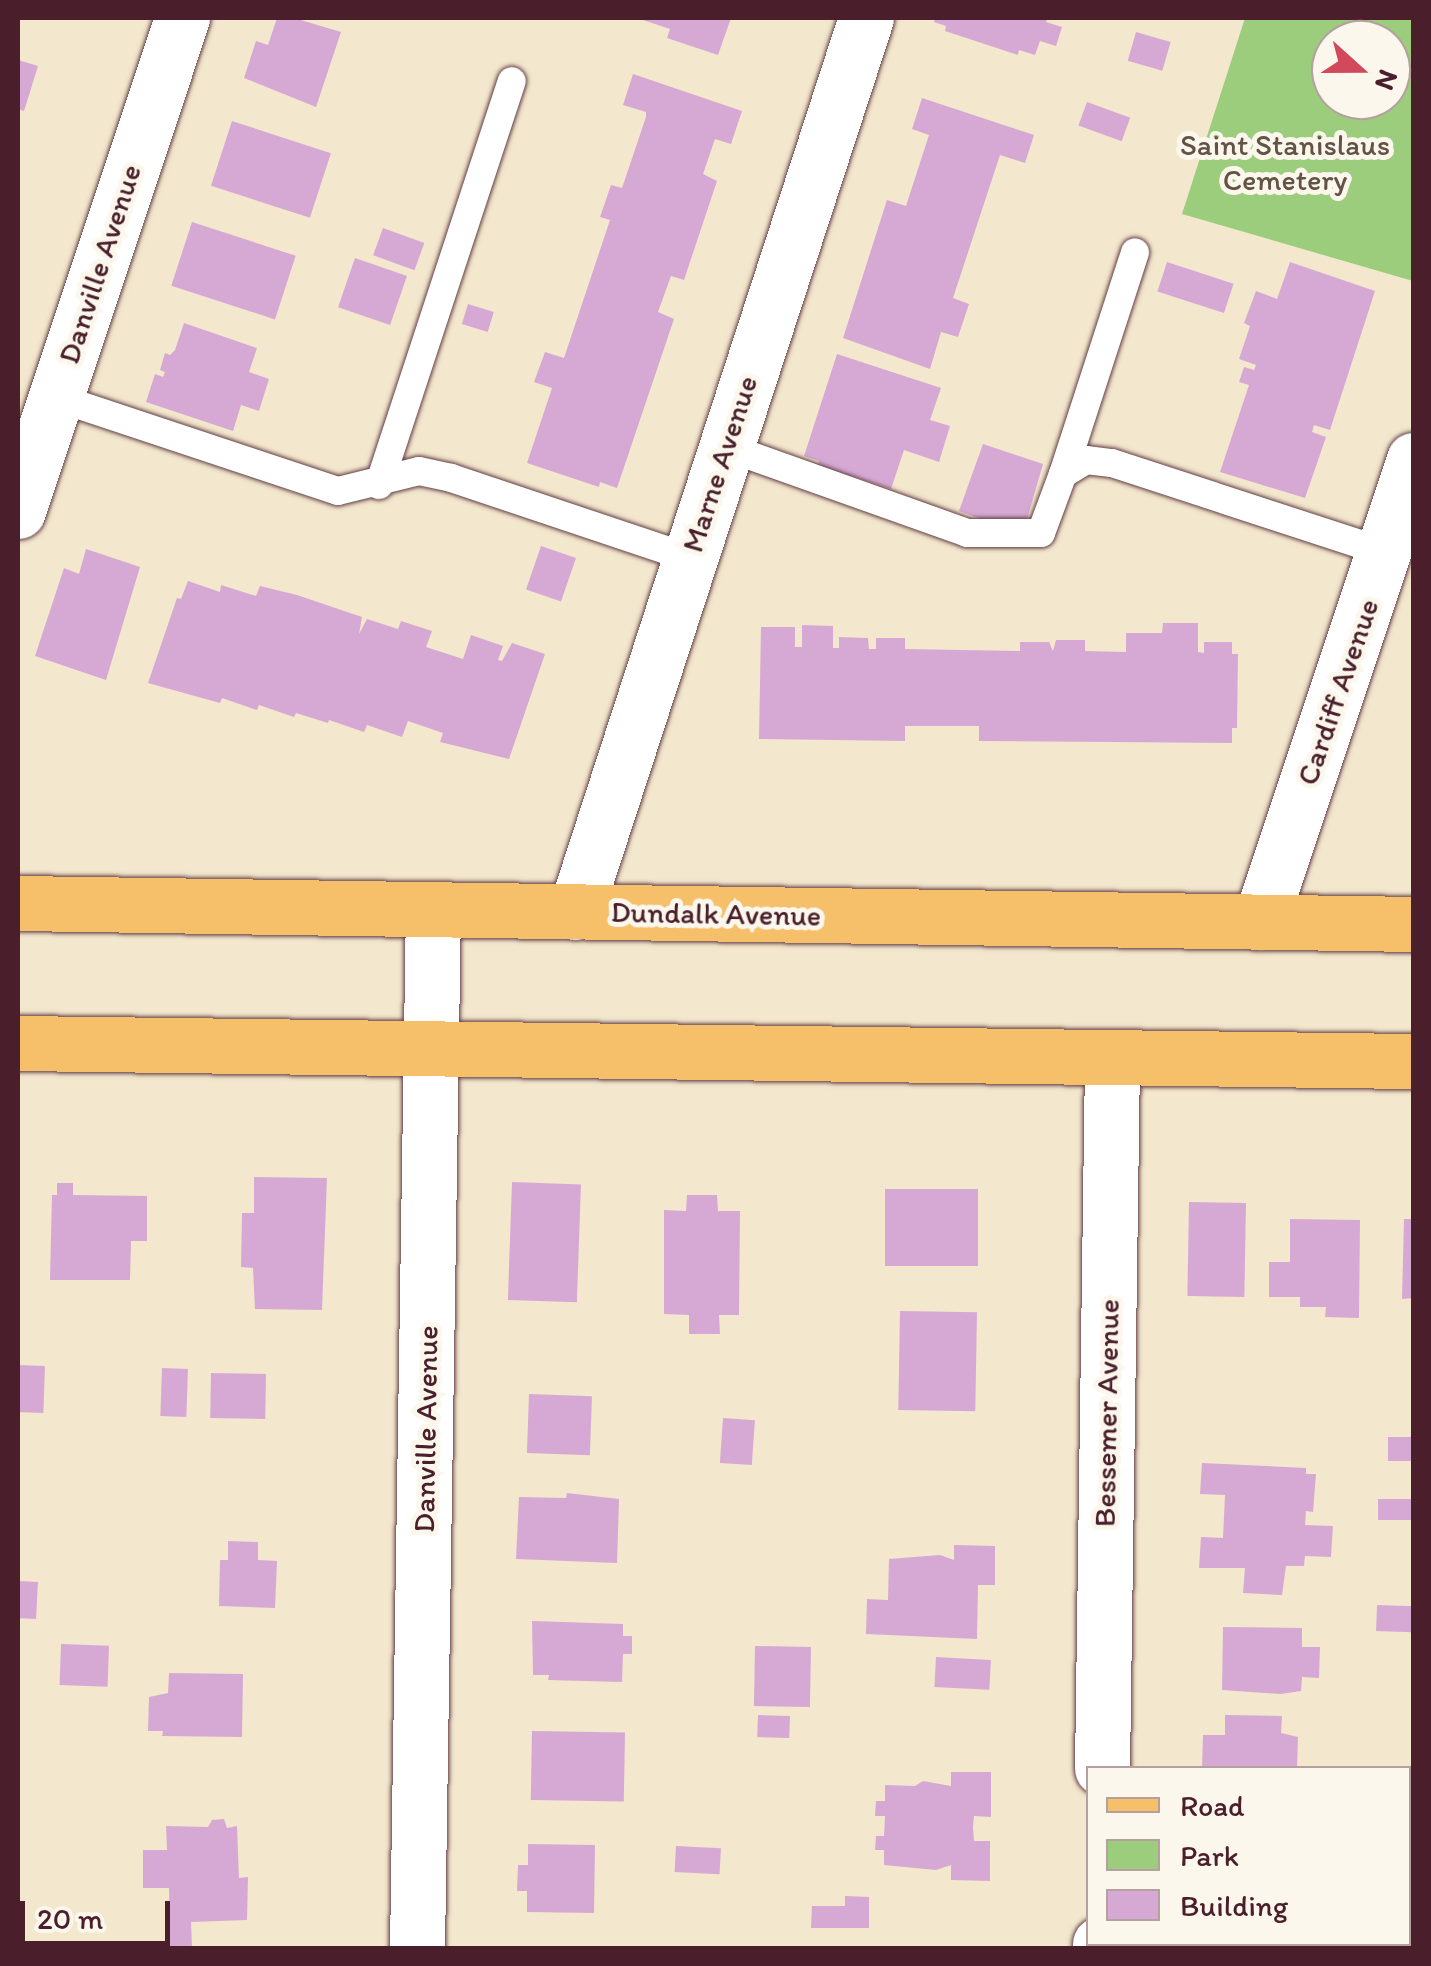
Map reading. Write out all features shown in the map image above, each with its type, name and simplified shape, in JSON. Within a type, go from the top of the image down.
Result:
[{"type":"main road","name":"Dundalk Avenue","points":[[18,903],[1414,924]]},
{"type":"main road","points":[[18,1043],[1414,1061]]},
{"type":"street","name":"Danville Avenue","points":[[18,511],[182,18]]},
{"type":"street","name":"Marne Avenue","points":[[576,912],[866,18]]},
{"type":"street","name":"Cardiff Avenue","points":[[1260,922],[1410,484]]},
{"type":"street","name":"Danville Avenue","points":[[416,1948],[433,909]]},
{"type":"street","name":"Bessemer Avenue","points":[[1102,1766],[1112,1057]]},
{"type":"lane","points":[[378,485],[512,81]]},
{"type":"lane","points":[[726,448],[967,533],[1040,533],[1135,252]]},
{"type":"lane","points":[[56,396],[338,491],[378,485],[419,472],[451,478],[690,558]]},
{"type":"lane","points":[[1063,474],[1086,460],[1112,464],[1385,552]]},
{"type":"green space","name":"Saint Stanislaus Cemetery","points":[[1245,18],[1413,18],[1413,281],[1182,214]]},
{"type":"building","points":[[277,18],[294,18],[341,32],[316,107],[244,78],[256,41],[268,45]]},
{"type":"building","points":[[637,18],[731,18],[718,55],[667,38],[670,29]]},
{"type":"building","points":[[935,18],[1048,18],[1046,22],[1062,27],[1056,46],[1040,41],[1035,55],[1019,50],[1018,55],[945,31],[946,26],[934,22]]},
{"type":"building","points":[[1136,32],[1171,42],[1162,71],[1128,61]]},
{"type":"building","points":[[18,60],[38,66],[24,111],[18,109]]},
{"type":"building","points":[[633,74],[742,111],[731,144],[715,139],[703,174],[717,181],[684,280],[671,276],[658,312],[674,319],[617,488],[600,482],[599,487],[527,463],[552,388],[534,382],[545,352],[564,358],[610,220],[600,217],[611,185],[622,188],[646,117],[646,112],[623,105]]},
{"type":"building","points":[[922,98],[1034,135],[1025,163],[1000,155],[953,298],[969,304],[958,337],[941,332],[930,369],[843,338],[887,200],[906,206],[929,135],[912,129]]},
{"type":"building","points":[[1087,102],[1130,118],[1122,141],[1078,125]]},
{"type":"building","points":[[232,121],[331,153],[310,218],[211,186]]},
{"type":"building","points":[[192,222],[296,256],[275,319],[171,286]]},
{"type":"building","points":[[383,228],[424,243],[414,270],[373,255]]},
{"type":"building","points":[[355,258],[407,276],[390,325],[338,307]]},
{"type":"building","points":[[1167,262],[1234,284],[1224,313],[1157,291]]},
{"type":"building","points":[[1290,262],[1375,291],[1330,430],[1314,425],[1312,432],[1326,437],[1305,498],[1220,472],[1249,385],[1239,382],[1244,367],[1254,370],[1256,365],[1239,359],[1250,326],[1244,323],[1256,291],[1277,299]]},
{"type":"building","points":[[468,304],[494,312],[488,332],[462,324]]},
{"type":"building","points":[[184,323],[257,348],[249,372],[269,379],[259,411],[241,405],[233,431],[146,402],[155,374],[163,377],[165,372],[160,370],[165,353],[170,355],[175,350]]},
{"type":"building","points":[[837,354],[941,388],[930,420],[950,426],[939,462],[904,450],[891,489],[818,465],[819,461],[804,456]]},
{"type":"building","points":[[983,444],[1043,464],[1027,519],[989,522],[959,511]]},
{"type":"building","points":[[541,546],[576,558],[561,602],[526,589]]},
{"type":"building","points":[[86,549],[140,567],[106,680],[35,656],[64,568],[79,574]]},
{"type":"building","points":[[188,581],[220,592],[221,585],[256,596],[260,586],[297,595],[362,617],[359,634],[367,619],[398,629],[401,621],[432,631],[426,647],[463,659],[471,635],[503,646],[498,660],[502,661],[512,643],[545,654],[509,759],[440,742],[443,733],[408,721],[402,737],[367,725],[364,732],[329,720],[328,723],[296,713],[294,717],[259,705],[257,710],[222,698],[220,703],[148,683],[177,598],[181,599]]},
{"type":"building","points":[[1163,623],[1198,623],[1198,652],[1204,653],[1204,642],[1232,642],[1232,654],[1238,654],[1237,728],[1232,728],[1232,743],[979,741],[979,726],[905,726],[905,741],[759,739],[761,627],[795,627],[795,647],[802,647],[802,625],[833,626],[833,648],[839,648],[839,637],[868,638],[869,649],[876,649],[876,638],[905,638],[905,649],[1020,651],[1020,642],[1049,642],[1053,651],[1056,640],[1085,640],[1085,651],[1126,652],[1126,633],[1162,633]]},
{"type":"building","points":[[254,1177],[327,1178],[322,1310],[255,1309],[253,1268],[241,1267],[242,1213],[254,1213]]},
{"type":"building","points":[[512,1182],[581,1184],[577,1302],[508,1300]]},
{"type":"building","points":[[57,1183],[73,1183],[73,1195],[147,1196],[147,1241],[131,1241],[130,1280],[50,1280],[52,1195],[57,1195]]},
{"type":"building","points":[[885,1189],[978,1189],[978,1266],[885,1266]]},
{"type":"building","points":[[687,1195],[717,1195],[718,1211],[740,1211],[739,1315],[719,1315],[720,1334],[689,1334],[689,1315],[664,1314],[664,1210],[686,1211]]},
{"type":"building","points":[[1189,1202],[1246,1203],[1244,1297],[1187,1296]]},
{"type":"building","points":[[1290,1219],[1360,1220],[1359,1318],[1325,1317],[1326,1307],[1300,1307],[1300,1297],[1269,1297],[1269,1262],[1290,1262]]},
{"type":"building","points":[[1404,1219],[1414,1219],[1414,1298],[1402,1299]]},
{"type":"building","points":[[900,1311],[977,1312],[975,1411],[898,1410]]},
{"type":"building","points":[[18,1365],[45,1366],[43,1413],[18,1412]]},
{"type":"building","points":[[162,1368],[188,1369],[186,1417],[160,1416]]},
{"type":"building","points":[[211,1373],[266,1374],[265,1419],[210,1418]]},
{"type":"building","points":[[529,1394],[592,1396],[590,1455],[527,1453]]},
{"type":"building","points":[[723,1418],[755,1420],[752,1465],[720,1463]]},
{"type":"building","points":[[1388,1437],[1414,1437],[1414,1461],[1388,1461]]},
{"type":"building","points":[[1202,1463],[1306,1468],[1306,1474],[1316,1474],[1313,1512],[1306,1511],[1305,1525],[1333,1526],[1331,1557],[1305,1556],[1304,1566],[1286,1566],[1282,1595],[1243,1593],[1245,1568],[1199,1568],[1201,1537],[1223,1538],[1225,1495],[1200,1494]]},
{"type":"building","points":[[567,1493],[619,1499],[617,1563],[516,1559],[519,1497],[566,1498]]},
{"type":"building","points":[[1378,1499],[1414,1499],[1414,1520],[1378,1520]]},
{"type":"building","points":[[228,1541],[258,1542],[258,1560],[277,1561],[275,1608],[219,1606],[220,1560],[228,1560]]},
{"type":"building","points":[[954,1545],[995,1546],[995,1585],[978,1585],[977,1639],[866,1634],[867,1599],[888,1600],[889,1559],[940,1555],[954,1560]]},
{"type":"building","points":[[18,1581],[38,1582],[36,1619],[18,1618]]},
{"type":"building","points":[[1377,1605],[1414,1606],[1413,1632],[1376,1631]]},
{"type":"building","points":[[532,1621],[623,1624],[623,1636],[632,1636],[632,1654],[623,1654],[622,1682],[548,1680],[549,1675],[533,1675]]},
{"type":"building","points":[[1223,1627],[1302,1628],[1302,1647],[1320,1647],[1319,1678],[1302,1677],[1301,1691],[1281,1694],[1222,1690]]},
{"type":"building","points":[[61,1644],[109,1646],[108,1687],[60,1685]]},
{"type":"building","points":[[755,1646],[811,1647],[810,1707],[754,1706]]},
{"type":"building","points":[[936,1657],[991,1660],[989,1690],[934,1687]]},
{"type":"building","points":[[169,1673],[243,1674],[242,1737],[162,1736],[163,1731],[148,1731],[149,1697],[168,1693]]},
{"type":"building","points":[[758,1715],[790,1716],[789,1738],[757,1737]]},
{"type":"building","points":[[1225,1715],[1282,1716],[1281,1733],[1298,1737],[1297,1766],[1202,1766],[1203,1735],[1225,1735]]},
{"type":"building","points":[[532,1731],[625,1733],[624,1802],[531,1800]]},
{"type":"building","points":[[951,1772],[991,1772],[991,1817],[974,1816],[973,1827],[974,1841],[990,1841],[990,1881],[951,1880],[951,1865],[936,1870],[884,1865],[884,1850],[875,1850],[876,1836],[884,1836],[885,1816],[875,1816],[876,1801],[885,1801],[885,1785],[915,1786],[923,1781],[951,1786]]},
{"type":"building","points":[[224,1819],[227,1828],[237,1826],[239,1878],[248,1877],[247,1920],[191,1922],[192,1948],[170,1948],[169,1888],[143,1888],[143,1850],[167,1850],[166,1826],[208,1827],[212,1820]]},
{"type":"building","points":[[528,1844],[595,1845],[594,1913],[527,1912],[527,1891],[517,1891],[518,1865],[528,1865]]},
{"type":"building","points":[[676,1846],[721,1848],[720,1874],[675,1872]]},
{"type":"building","points":[[845,1896],[869,1897],[869,1928],[811,1928],[812,1906],[845,1906]]},
{"type":"building","points":[[1200,1946],[1329,1946],[1329,1948]]}]
